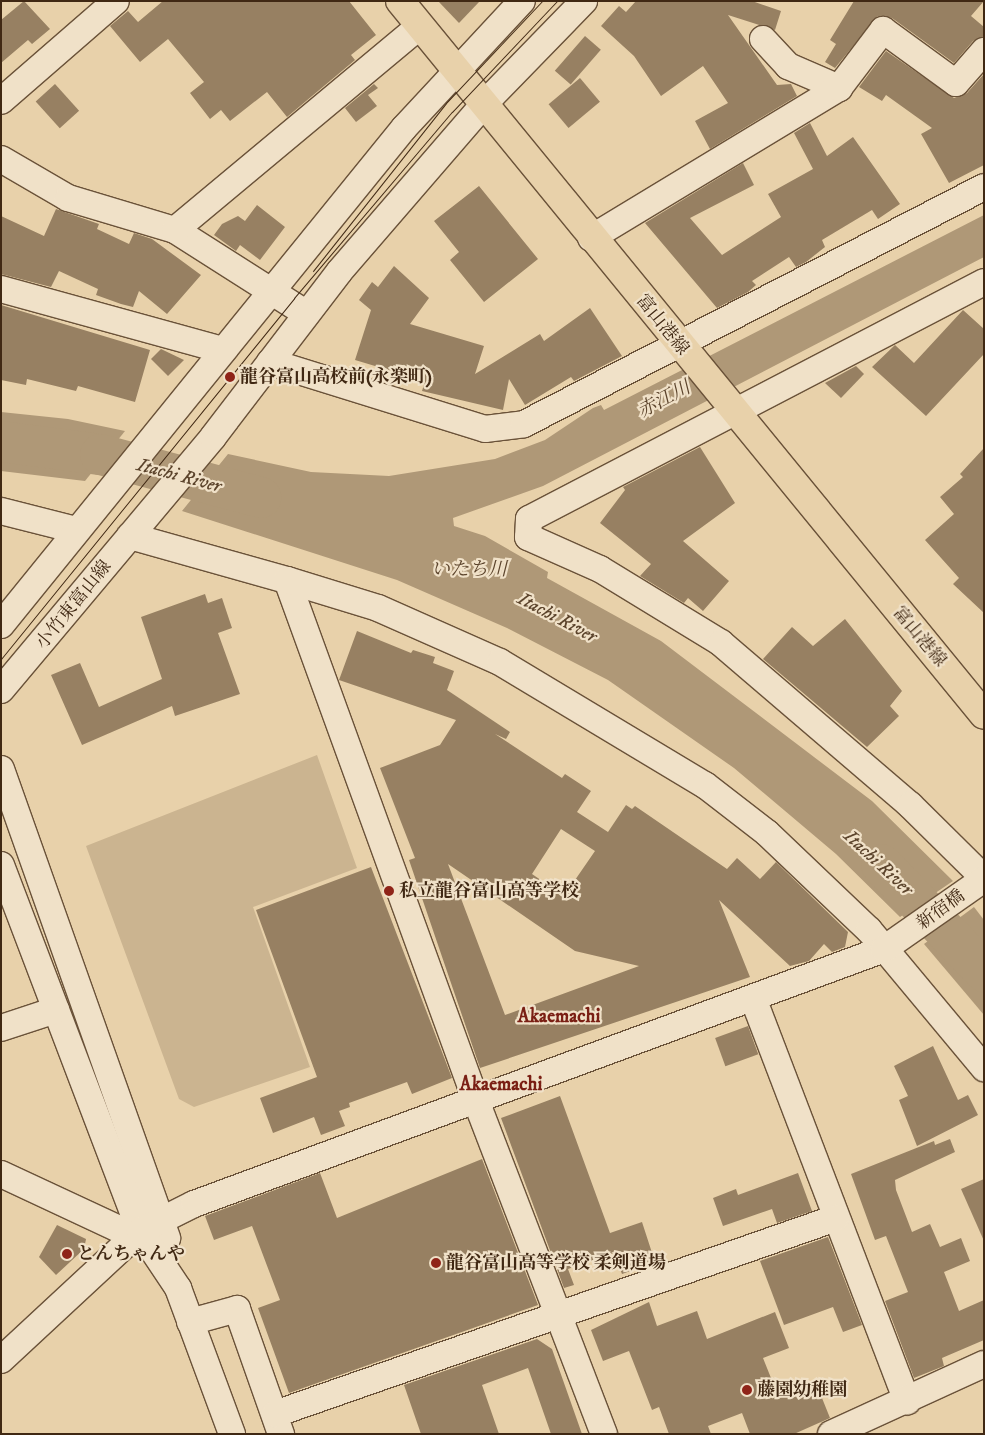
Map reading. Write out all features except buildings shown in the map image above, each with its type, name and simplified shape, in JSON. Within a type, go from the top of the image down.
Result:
[{"type":"main road","name":"富山港線","points":[[400,1],[419,27],[681,349],[984,715]]},
{"type":"street","points":[[1,101],[116,1]]},
{"type":"street","points":[[1,625],[95,506],[223,350],[456,71],[522,1]]},
{"type":"street","name":"小竹東富山線","points":[[1,690],[213,437],[307,314],[483,105],[584,1]]},
{"type":"street","points":[[175,230],[419,27]]},
{"type":"street","points":[[591,238],[839,88],[882,30],[956,82],[984,51]]},
{"type":"street","points":[[763,39],[788,66],[839,88]]},
{"type":"street","points":[[1,159],[68,198],[175,230],[307,314]]},
{"type":"street","points":[[270,362],[484,429],[524,424],[681,349],[984,187]]},
{"type":"street","points":[[981,881],[910,805],[721,643],[600,569],[528,537],[528,519],[728,406],[984,282]]},
{"type":"street","points":[[1,290],[223,350]]},
{"type":"street","points":[[1,511],[76,530]]},
{"type":"street","points":[[138,528],[287,580],[378,608],[500,662],[705,785],[767,832],[894,943],[984,1068]]},
{"type":"street","points":[[287,580],[475,1098],[562,1317],[604,1434]]},
{"type":"street","points":[[1,770],[152,1226]]},
{"type":"street","points":[[1,865],[56,1010],[178,1288],[232,1434]]},
{"type":"street","name":"新宿橋","points":[[5,1350],[152,1226],[194,1204],[475,1098],[753,998],[894,943],[981,881]]},
{"type":"street","points":[[753,998],[907,1402]]},
{"type":"street","points":[[1,1028],[56,1010]]},
{"type":"street","points":[[1,1174],[117,1228],[152,1226]]},
{"type":"street","points":[[190,1322],[237,1309],[278,1424],[562,1317],[836,1218]]},
{"type":"street","points":[[830,1434],[907,1402],[984,1364]]},
{"type":"shaded area","points":[[317,755],[357,868],[253,907],[310,1067],[194,1107],[179,1099],[86,846]]},
{"type":"water","name":"いたち川","points":[[984,215],[984,257],[543,486],[453,518],[454,526],[485,536],[548,572],[547,578],[661,641],[872,801],[953,881],[900,917],[836,854],[734,768],[608,680],[507,628],[397,580],[182,511],[228,454],[311,472],[389,476],[495,459],[545,440],[593,408],[601,405],[604,410]]},
{"type":"water","points":[[1,412],[68,419],[125,431],[85,481],[1,471]]},
{"type":"water","points":[[974,907],[984,920],[984,1015],[924,944]]},
{"type":"waterway","name":"Itachi River","points":[[1,441],[100,454],[260,497]]},
{"type":"waterway","name":"Itachi River","points":[[881,864],[984,971]]},
{"type":"tram line","points":[[313,271],[446,103],[542,1]]},
{"type":"tram line","points":[[1,659],[294,298],[452,112],[557,1]]},
{"type":"place","name":"龍谷富山高校前(永楽町)","points":[[230,377]]},
{"type":"place","name":"私立龍谷富山高等学校","points":[[389,891]]},
{"type":"place","name":"とんちゃんや","points":[[67,1254]]},
{"type":"place","name":"龍谷富山高等学校 柔剣道場","points":[[436,1263]]},
{"type":"place","name":"藤園幼稚園","points":[[747,1390]]},
{"type":"district","name":"Akaemachi","points":[[559,1017]]},
{"type":"district","name":"Akaemachi","points":[[501,1085]]},
{"type":"water label","name":"赤江川","points":[[664,400]]}]
